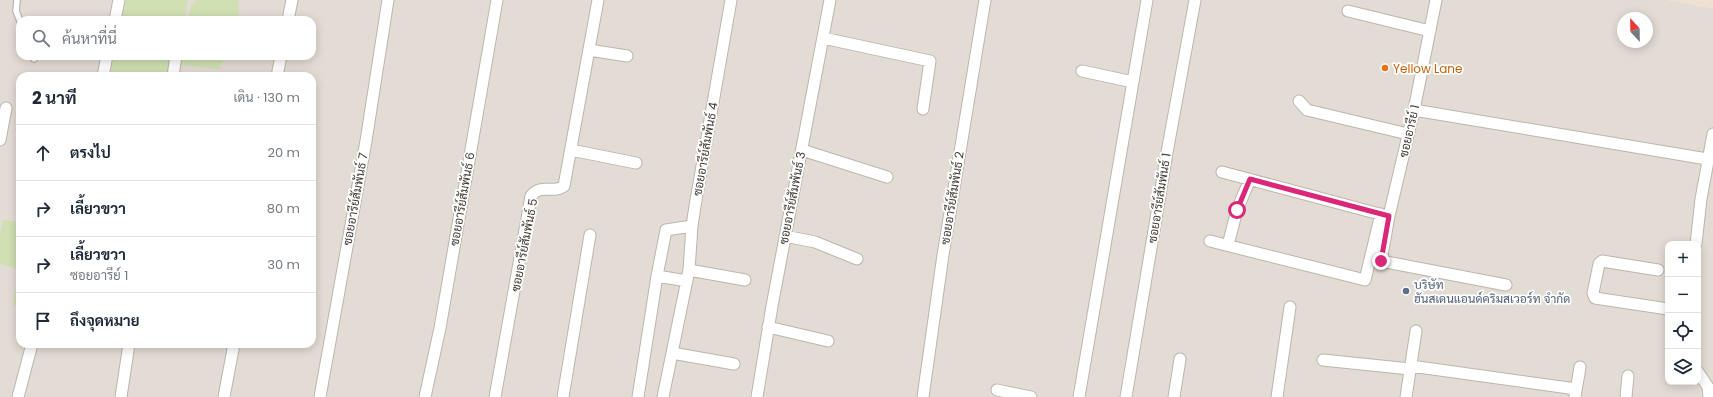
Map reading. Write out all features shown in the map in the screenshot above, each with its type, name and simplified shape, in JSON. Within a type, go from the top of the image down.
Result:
[{"type":"street","points":[[116,16],[119,0]]},
{"type":"street","points":[[289,16],[292,0]]},
{"type":"street","name":"ซอยอารีย์สัมพันธ์ 7","points":[[320,397],[366,141],[388,0]]},
{"type":"street","name":"ซอยอารีย์สัมพันธ์ 6","points":[[425,397],[440,328],[497,0]]},
{"type":"street","name":"ซอยอารีย์สัมพันธ์ 5","points":[[495,397],[531,196],[535,191],[541,189],[561,188],[564,186],[598,0]]},
{"type":"street","name":"ซอยอารีย์สัมพันธ์ 4","points":[[663,397],[688,276],[692,226],[731,0]]},
{"type":"street","name":"ซอยอารีย์สัมพันธ์ 3","points":[[757,397],[768,327],[830,0]]},
{"type":"street","name":"ซอยอารีย์สัมพันธ์ 2","points":[[923,397],[943,255],[985,0]]},
{"type":"street","points":[[1079,397],[1147,0]]},
{"type":"street","name":"ซอยอารีย์สัมพันธ์ 1","points":[[1126,397],[1168,147],[1195,0]]},
{"type":"street","name":"ซอยอารีย์ 1","points":[[1436,0],[1414,110],[1381,233],[1381,261],[1506,285]]},
{"type":"street","points":[[1348,11],[1430,31]]},
{"type":"street","points":[[823,38],[930,61],[923,109]]},
{"type":"street","points":[[589,50],[627,56]]},
{"type":"street","points":[[104,72],[107,60]]},
{"type":"street","points":[[174,72],[175,60]]},
{"type":"street","points":[[278,72],[280,60]]},
{"type":"street","points":[[1082,71],[1133,82]]},
{"type":"street","points":[[1299,101],[1307,110],[1408,134]]},
{"type":"street","points":[[0,140],[6,108]]},
{"type":"street","points":[[1414,110],[1708,158]]},
{"type":"street","points":[[1696,241],[1708,158],[1713,134]]},
{"type":"street","points":[[571,150],[636,163]]},
{"type":"street","points":[[802,150],[887,177]]},
{"type":"street","points":[[1222,172],[1385,215]]},
{"type":"street","points":[[1228,245],[1237,210],[1250,179]]},
{"type":"street","points":[[638,397],[657,276],[666,230],[692,226]]},
{"type":"street","points":[[1210,241],[1365,280],[1381,233]]},
{"type":"street","points":[[563,397],[590,235]]},
{"type":"street","points":[[785,236],[815,242],[857,259]]},
{"type":"street","points":[[1658,270],[1602,261],[1599,264],[1592,294],[1595,298],[1665,309]]},
{"type":"street","points":[[657,276],[688,276],[745,280]]},
{"type":"street","points":[[1277,397],[1290,307]]},
{"type":"street","points":[[768,327],[828,341]]},
{"type":"street","points":[[1406,397],[1416,331]]},
{"type":"street","points":[[18,397],[31,348]]},
{"type":"street","points":[[121,397],[129,348]]},
{"type":"street","points":[[224,397],[233,348]]},
{"type":"street","points":[[672,353],[734,364]]},
{"type":"street","points":[[1174,397],[1180,359]]},
{"type":"street","points":[[1323,360],[1411,367],[1576,393],[1580,367]]},
{"type":"street","points":[[1626,397],[1628,376]]},
{"type":"street","points":[[1701,376],[1708,387],[1709,397]]},
{"type":"street","points":[[997,390],[1031,397]]},
{"type":"lane","points":[[17,0],[16,12],[18,16]]},
{"type":"shaded area","points":[[0,0],[1668,0],[1713,8],[1713,397],[0,397]]},
{"type":"shaded area","points":[[1668,0],[1713,0],[1713,8]]},
{"type":"green space","points":[[126,0],[188,0],[185,16],[123,16]]},
{"type":"green space","points":[[197,0],[239,0],[238,16],[189,16],[191,6]]},
{"type":"green space","points":[[113,60],[176,60],[173,72],[111,72]]},
{"type":"green space","points":[[180,60],[224,60],[219,69],[179,65]]},
{"type":"green space","points":[[3,220],[16,222],[16,268],[0,264],[0,236]]},
{"type":"green space","points":[[16,287],[16,305],[13,305]]},
{"type":"place","name":"Yellow Lane","points":[[1385,68]]},
{"type":"place","name":"บริษัท ฮันสเดนแอนด์คริมสเวอร์ท จำกัด","points":[[1406,291]]},
{"type":"route","points":[[1237,210],[1250,179],[1389,216],[1381,261]]}]
